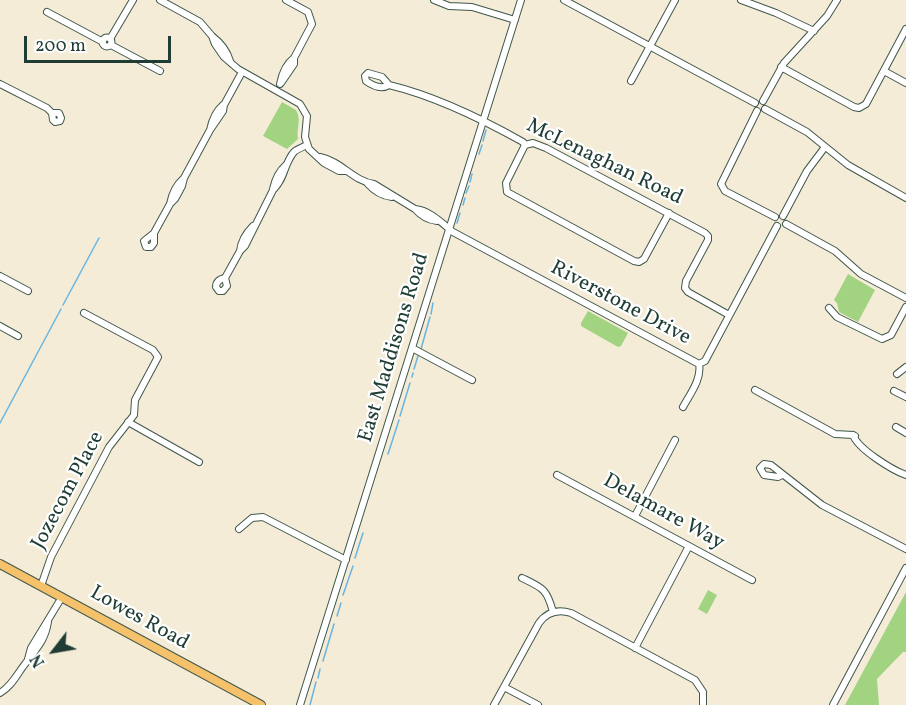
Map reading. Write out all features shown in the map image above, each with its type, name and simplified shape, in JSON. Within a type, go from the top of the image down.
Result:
[{"type":"main road","name":"Lowes Road","points":[[0,564],[261,705]]},
{"type":"street","points":[[108,42],[131,0]]},
{"type":"street","points":[[160,0],[197,19],[219,41],[230,61],[242,72],[278,87],[304,109],[308,119],[305,137],[307,145],[295,151],[278,186],[273,190],[254,225],[244,237],[240,251],[225,278]]},
{"type":"street","points":[[278,87],[281,76],[294,58],[312,22],[306,10],[286,0]]},
{"type":"street","points":[[434,0],[449,6],[472,7],[515,20]]},
{"type":"street","name":"East Maddisons Road","points":[[300,705],[521,0]]},
{"type":"street","points":[[564,0],[755,103]]},
{"type":"street","points":[[631,81],[675,0]]},
{"type":"street","points":[[741,0],[814,31]]},
{"type":"street","points":[[763,101],[781,67],[827,16],[837,0]]},
{"type":"street","points":[[47,12],[160,71]]},
{"type":"street","points":[[781,67],[854,107],[860,108],[866,104],[906,29]]},
{"type":"street","points":[[884,71],[906,82]]},
{"type":"street","points":[[154,233],[179,192],[184,178],[223,111],[242,72]]},
{"type":"street","points":[[0,84],[47,108],[52,113]]},
{"type":"street","name":"McLenaghan Road","points":[[389,85],[417,93],[483,121],[522,141],[525,145],[533,143],[543,147],[708,236],[707,243],[686,281],[686,289],[729,315]]},
{"type":"street","points":[[755,103],[759,100],[763,101]]},
{"type":"street","points":[[763,101],[766,105],[765,109]]},
{"type":"street","points":[[755,103],[757,111],[721,184],[725,191],[775,217],[783,216]]},
{"type":"street","points":[[757,111],[761,112],[765,109]]},
{"type":"street","points":[[765,109],[801,128],[848,165],[906,198]]},
{"type":"street","name":"Riverstone Drive","points":[[307,145],[320,157],[374,184],[415,209],[433,216],[449,229],[699,364],[705,361],[777,226]]},
{"type":"street","points":[[525,145],[506,183],[507,192],[635,262],[641,262],[644,259],[669,213]]},
{"type":"street","points":[[783,216],[807,171],[825,147]]},
{"type":"street","points":[[783,216],[786,224],[835,251],[861,274],[906,298]]},
{"type":"street","points":[[775,217],[774,222],[777,226],[781,227],[786,224]]},
{"type":"street","points":[[0,276],[28,291]]},
{"type":"street","points":[[829,308],[840,319],[882,339],[891,335],[906,307]]},
{"type":"street","name":"Jozecom Place","points":[[41,586],[51,556],[109,447],[134,415],[135,400],[158,359],[153,350],[84,313]]},
{"type":"street","points":[[0,326],[18,336]]},
{"type":"street","points":[[412,348],[472,380]]},
{"type":"street","points":[[683,406],[695,386],[700,372],[699,364]]},
{"type":"street","points":[[897,374],[906,366]]},
{"type":"street","points":[[755,390],[835,434],[853,435],[906,473]]},
{"type":"street","points":[[894,391],[906,397]]},
{"type":"street","points":[[128,423],[199,462]]},
{"type":"street","points":[[896,427],[906,433]]},
{"type":"street","points":[[635,516],[675,440]]},
{"type":"street","name":"Delamare Way","points":[[557,475],[752,580]]},
{"type":"street","points":[[782,475],[795,482],[828,508],[906,549]]},
{"type":"street","points":[[239,529],[246,521],[255,517],[263,517],[346,560]]},
{"type":"street","points":[[635,648],[690,546]]},
{"type":"street","points":[[833,705],[906,568]]},
{"type":"street","points":[[522,578],[544,589],[548,594],[553,612]]},
{"type":"street","points":[[0,698],[2,692],[16,679],[41,630],[62,597]]},
{"type":"street","points":[[494,705],[539,623],[553,612],[571,613],[695,680],[703,692],[703,705]]},
{"type":"street","points":[[504,687],[538,705]]},
{"type":"green space","points":[[282,102],[296,110],[299,118],[298,139],[287,149],[263,136]]},
{"type":"green space","points":[[848,274],[875,290],[858,322],[839,312],[834,300]]},
{"type":"green space","points":[[588,311],[628,333],[621,346],[618,347],[581,326]]},
{"type":"green space","points":[[708,590],[717,595],[707,614],[698,609]]},
{"type":"green space","points":[[906,592],[906,652],[903,652],[877,679],[879,705],[845,705]]},
{"type":"waterway","points":[[483,141],[486,130]]},
{"type":"waterway","points":[[479,154],[482,145]]},
{"type":"waterway","points":[[470,182],[472,174]]},
{"type":"waterway","points":[[466,193],[469,186]]},
{"type":"waterway","points":[[463,205],[465,198]]},
{"type":"waterway","points":[[457,223],[460,213]]},
{"type":"waterway","points":[[63,305],[99,238]]},
{"type":"waterway","points":[[431,314],[433,303]]},
{"type":"waterway","points":[[0,423],[61,309]]},
{"type":"waterway","points":[[421,349],[430,317]]},
{"type":"waterway","points":[[414,369],[418,356]]},
{"type":"waterway","points":[[412,377],[413,373]]},
{"type":"waterway","points":[[400,416],[410,383]]},
{"type":"waterway","points":[[388,454],[399,420]]},
{"type":"waterway","points":[[355,558],[363,533]]},
{"type":"waterway","points":[[343,595],[353,566]]},
{"type":"waterway","points":[[337,616],[341,603]]},
{"type":"waterway","points":[[323,661],[334,624]]},
{"type":"waterway","points":[[318,678],[320,669]]},
{"type":"waterway","points":[[310,705],[316,682]]}]
